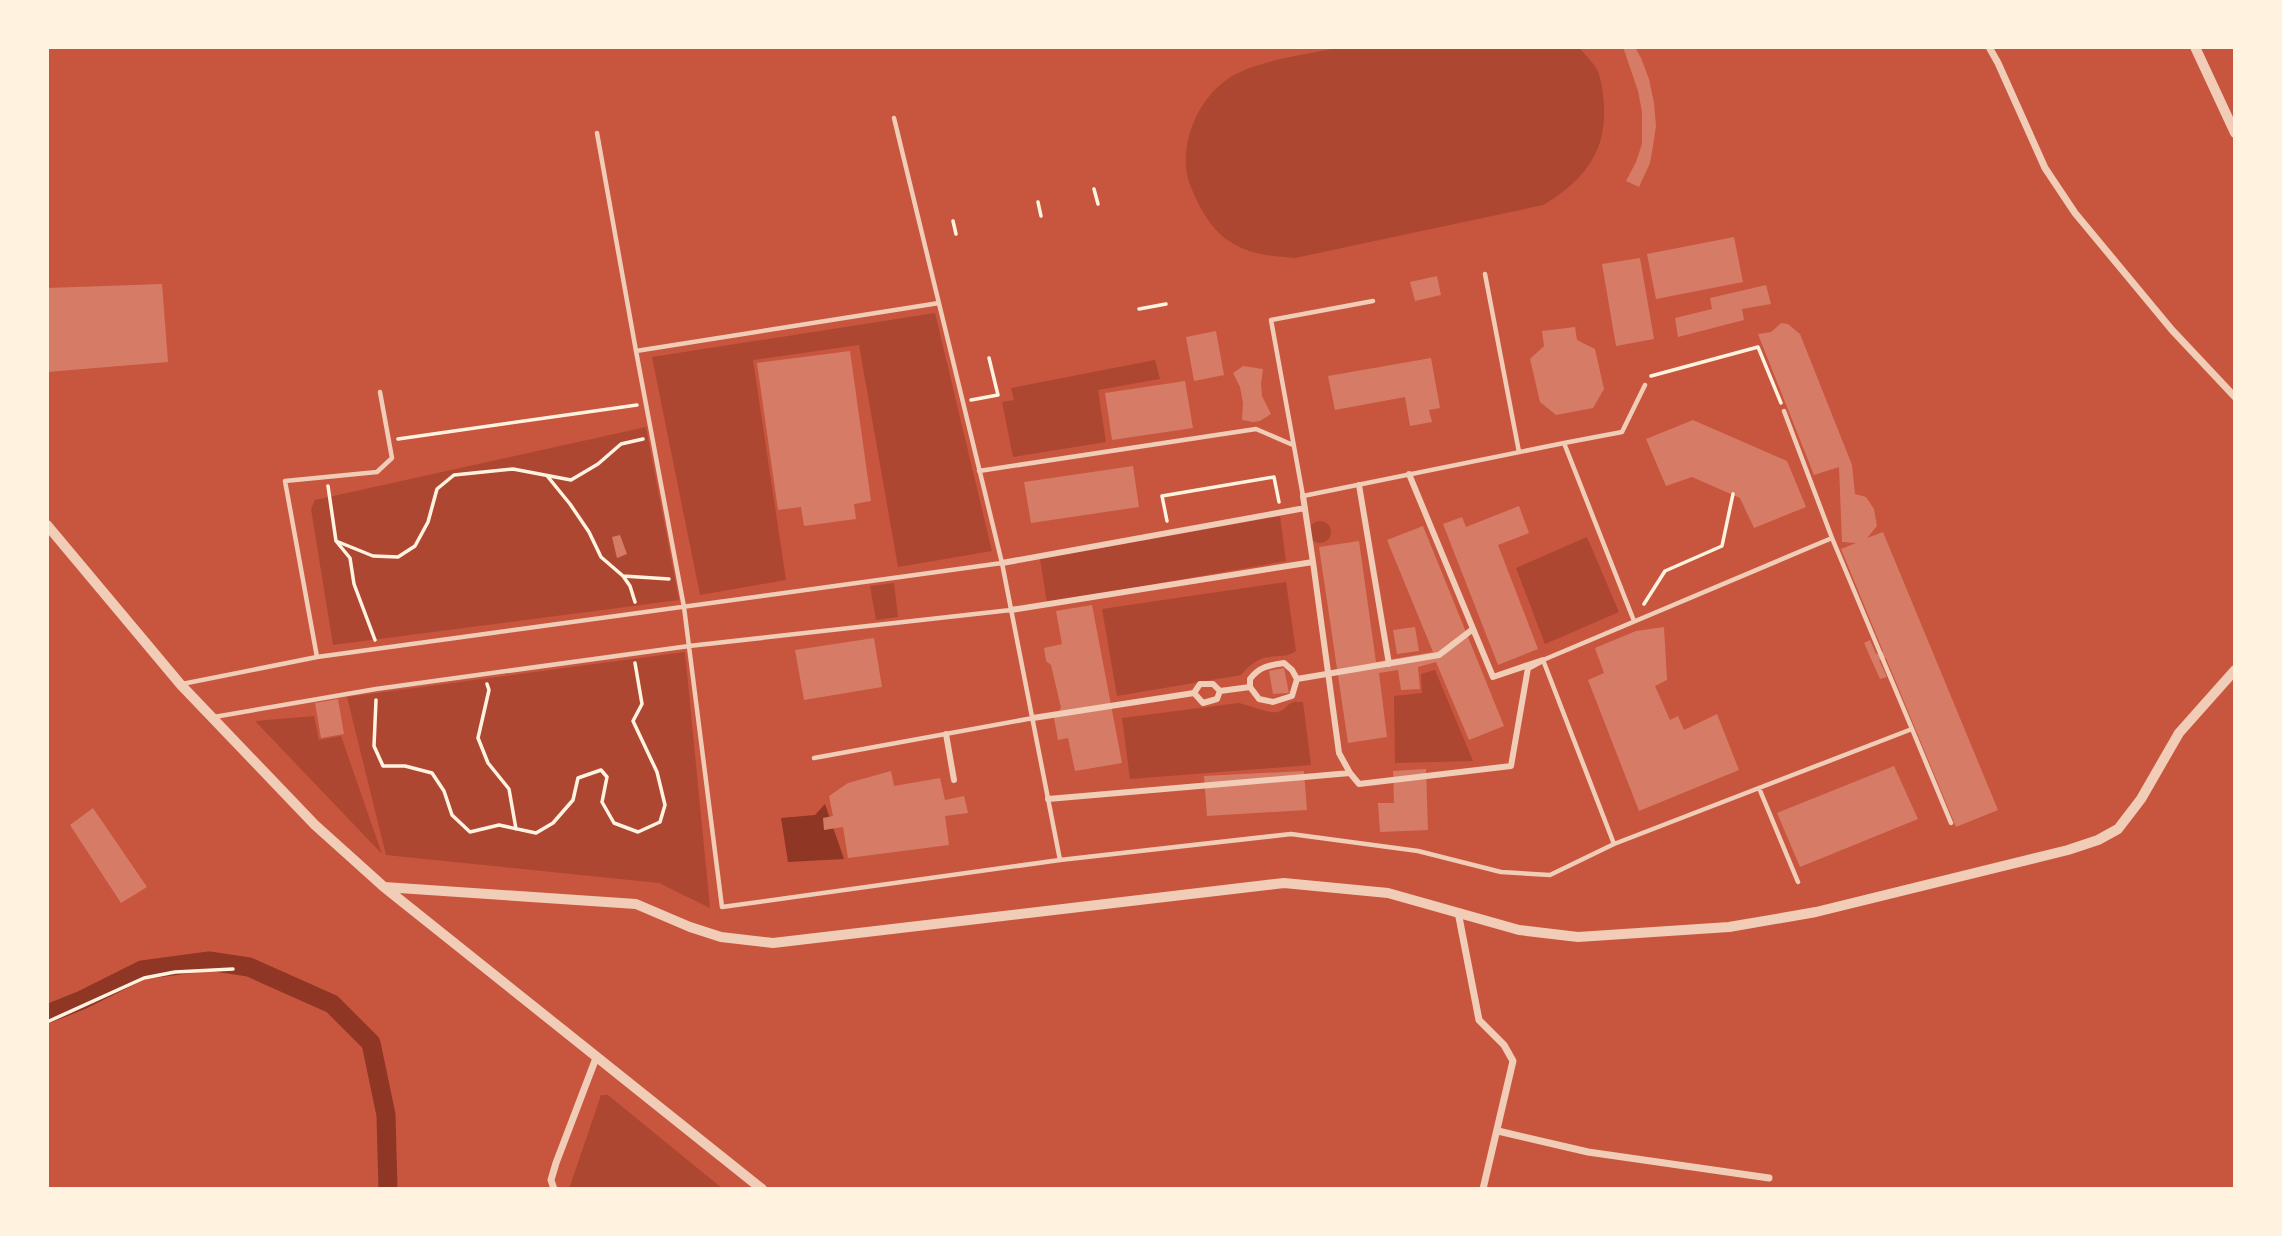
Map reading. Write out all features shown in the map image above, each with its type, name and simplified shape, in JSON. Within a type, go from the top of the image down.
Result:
[{"type":"street","points":[[1989,47],[2045,168],[2075,213],[2172,330],[2235,397]]},
{"type":"street","points":[[2196,47],[2235,133]]},
{"type":"street","points":[[1409,474],[1493,677],[1543,660]]},
{"type":"street","points":[[1359,485],[1390,664]]},
{"type":"street","points":[[1303,496],[1339,753],[1359,784],[1511,766],[1528,668],[1543,660]]},
{"type":"street","points":[[1002,563],[1305,508]]},
{"type":"street","points":[[47,524],[181,685],[315,825],[384,887],[762,1189]]},
{"type":"street","points":[[1011,610],[1313,562]]},
{"type":"street","points":[[1297,679],[1439,655],[1473,629]]},
{"type":"street","points":[[1284,663],[1297,679],[1292,696],[1273,702],[1259,699],[1250,687],[1250,679],[1255,673],[1261,668],[1276,664],[1284,663]]},
{"type":"street","points":[[384,887],[636,904],[721,937],[773,943],[1284,883],[1388,893],[1519,930],[1578,937],[1729,927],[1816,912],[2068,850],[2098,840],[2118,829],[2141,799],[2179,733],[2235,670]]},
{"type":"street","points":[[1194,693],[1199,684],[1213,684],[1220,691]]},
{"type":"street","points":[[1220,691],[1250,687]]},
{"type":"street","points":[[1194,693],[1203,703],[1217,699],[1220,691]]},
{"type":"street","points":[[1033,718],[1194,693]]},
{"type":"street","points":[[946,734],[954,780]]},
{"type":"street","points":[[1048,799],[1350,773]]},
{"type":"street","points":[[1458,912],[1479,1020],[1504,1045],[1513,1061],[1483,1189]]},
{"type":"street","points":[[554,1189],[551,1180],[556,1163],[597,1058]]},
{"type":"street","points":[[1498,1131],[1588,1152],[1769,1178]]},
{"type":"lane","points":[[894,118],[1002,563],[1060,860]]},
{"type":"lane","points":[[597,132],[684,607],[722,907],[1060,860],[1291,834],[1418,851],[1501,872],[1550,875],[1614,844],[1912,729]]},
{"type":"lane","points":[[1485,274],[1520,452]]},
{"type":"lane","points":[[1373,301],[1271,320],[1303,496],[1622,432],[1645,385]]},
{"type":"lane","points":[[636,351],[939,303]]},
{"type":"lane","points":[[317,657],[285,481],[377,471],[392,458],[380,392]]},
{"type":"lane","points":[[1784,411],[1832,538],[1951,823]]},
{"type":"lane","points":[[979,471],[1256,429],[1294,445]]},
{"type":"lane","points":[[1564,443],[1634,621]]},
{"type":"lane","points":[[1614,844],[1543,660],[1832,538]]},
{"type":"lane","points":[[181,685],[317,657],[1002,563]]},
{"type":"lane","points":[[212,718],[376,689],[689,646],[1011,610]]},
{"type":"lane","points":[[814,758],[1033,718]]},
{"type":"lane","points":[[1759,788],[1798,882]]},
{"type":"path","points":[[1094,189],[1098,204]]},
{"type":"path","points":[[1038,202],[1041,216]]},
{"type":"path","points":[[953,221],[956,234]]},
{"type":"path","points":[[1139,309],[1166,304]]},
{"type":"path","points":[[1645,385],[1649,376],[1758,347],[1784,411]]},
{"type":"path","points":[[962,402],[998,395],[989,359]]},
{"type":"path","points":[[389,440],[646,403]]},
{"type":"path","points":[[336,541],[373,556],[398,557],[415,546],[428,522],[438,489],[454,474],[513,469],[571,480],[598,464],[621,444],[653,436]]},
{"type":"path","points":[[546,476],[570,504],[589,532],[601,557],[623,576],[630,586],[637,613]]},
{"type":"path","points":[[327,477],[336,541],[350,558],[354,584],[378,649]]},
{"type":"path","points":[[1168,533],[1163,496],[1273,477],[1282,513]]},
{"type":"path","points":[[1634,621],[1665,571],[1722,546],[1733,494]]},
{"type":"path","points":[[623,576],[679,580]]},
{"type":"path","points":[[376,689],[374,746],[383,766],[405,766],[432,773],[444,791],[452,814],[470,832],[499,825],[536,833],[553,823],[573,800],[578,778],[601,770],[607,776],[602,802],[614,823],[638,832],[660,822],[665,805],[657,772],[633,721],[642,704],[634,654]]},
{"type":"path","points":[[485,675],[489,690],[478,738],[488,763],[509,789],[516,829]]},
{"type":"path","points":[[47,1022],[144,978],[176,972],[233,969]]},
{"type":"shaded area","points":[[1342,47],[1579,47],[1596,68],[1602,86],[1604,122],[1596,152],[1580,176],[1543,205],[1295,258],[1261,254],[1237,246],[1224,238],[1212,225],[1199,205],[1189,180],[1186,153],[1197,116],[1219,86],[1240,72],[1268,62]]},
{"type":"shaded area","points":[[935,313],[992,551],[898,567],[859,345],[753,360],[786,580],[700,595],[652,357]]},
{"type":"shaded area","points":[[1155,360],[1160,379],[1098,390],[1106,442],[1013,457],[1002,402],[1014,400],[1011,388]]},
{"type":"shaded area","points":[[646,427],[679,600],[333,645],[311,509],[315,500]]},
{"type":"shaded area","points":[[1280,516],[1286,561],[1047,603],[1040,559]]},
{"type":"shaded area","points":[[1320,521],[1328,524],[1331,532],[1328,540],[1320,543],[1312,540],[1309,532],[1312,524]]},
{"type":"shaded area","points":[[1587,537],[1619,612],[1545,644],[1516,568]]},
{"type":"shaded area","points":[[1286,582],[1296,651],[1261,659],[1241,675],[1117,696],[1102,609]]},
{"type":"shaded area","points":[[894,583],[898,617],[876,620],[870,586]]},
{"type":"shaded area","points":[[685,652],[710,908],[659,883],[386,855],[347,697]]},
{"type":"shaded area","points":[[1435,670],[1473,761],[1395,763],[1394,696],[1422,693],[1421,674]]},
{"type":"shaded area","points":[[1292,702],[1303,702],[1311,765],[1130,779],[1122,718],[1238,703],[1277,712]]},
{"type":"shaded area","points":[[314,716],[319,740],[341,736],[382,854],[255,721]]},
{"type":"shaded area","points":[[825,804],[844,859],[788,862],[781,818],[815,815]]},
{"type":"shaded area","points":[[601,1095],[608,1095],[723,1189],[569,1189]]},
{"type":"building","points":[[1623,47],[1635,47],[1649,79],[1654,103],[1656,126],[1650,163],[1639,187],[1626,181],[1642,144],[1642,112]]},
{"type":"building","points":[[1734,237],[1743,282],[1656,299],[1647,254]]},
{"type":"building","points":[[1640,258],[1654,339],[1616,346],[1602,264]]},
{"type":"building","points":[[1437,276],[1441,295],[1415,301],[1410,282]]},
{"type":"building","points":[[162,284],[168,362],[47,372],[47,288]]},
{"type":"building","points":[[1766,285],[1771,304],[1742,309],[1744,320],[1678,337],[1675,318],[1712,309],[1710,298]]},
{"type":"building","points":[[1781,323],[1788,324],[1800,334],[1852,465],[1855,494],[1866,497],[1874,509],[1877,526],[1867,538],[1883,532],[1998,810],[1956,827],[1886,658],[1879,660],[1887,677],[1880,679],[1864,643],[1870,640],[1876,654],[1883,651],[1841,549],[1856,543],[1842,542],[1839,467],[1814,475],[1758,334],[1771,332]]},
{"type":"building","points":[[1575,327],[1577,340],[1595,349],[1604,389],[1593,408],[1556,415],[1540,402],[1530,359],[1544,346],[1542,331]]},
{"type":"building","points":[[1216,331],[1224,375],[1194,381],[1186,337]]},
{"type":"building","points":[[850,351],[871,501],[854,504],[856,519],[804,526],[801,507],[778,510],[757,363]]},
{"type":"building","points":[[1431,358],[1440,408],[1429,410],[1432,422],[1410,426],[1405,397],[1335,410],[1328,376]]},
{"type":"building","points":[[1243,366],[1263,369],[1262,396],[1271,414],[1260,421],[1242,420],[1240,387],[1233,373]]},
{"type":"building","points":[[1185,381],[1193,428],[1112,440],[1105,393]]},
{"type":"building","points":[[1693,420],[1787,461],[1806,507],[1754,528],[1740,498],[1692,477],[1666,486],[1646,439]]},
{"type":"building","points":[[1133,466],[1139,507],[1031,523],[1024,482]]},
{"type":"building","points":[[1519,506],[1529,533],[1498,545],[1538,649],[1498,665],[1443,524],[1462,517],[1466,527]]},
{"type":"building","points":[[1423,526],[1504,726],[1469,740],[1436,662],[1418,667],[1420,689],[1401,690],[1398,670],[1379,673],[1387,737],[1348,743],[1319,547],[1359,541],[1376,662],[1433,652],[1387,540]]},
{"type":"building","points":[[620,535],[627,554],[617,558],[612,537]]},
{"type":"building","points":[[1092,605],[1122,763],[1075,771],[1068,738],[1058,740],[1054,718],[1061,708],[1051,665],[1046,661],[1044,648],[1062,644],[1056,611]]},
{"type":"building","points":[[1415,627],[1419,651],[1397,654],[1393,630]]},
{"type":"building","points":[[1664,627],[1667,680],[1655,686],[1670,720],[1678,716],[1684,730],[1717,714],[1739,770],[1639,811],[1588,680],[1604,673],[1595,648],[1636,631]]},
{"type":"building","points":[[874,638],[882,687],[804,700],[795,650]]},
{"type":"building","points":[[1284,668],[1289,693],[1273,694],[1269,671]]},
{"type":"building","points":[[338,699],[344,734],[321,738],[315,703]]},
{"type":"building","points":[[1894,766],[1918,819],[1800,867],[1777,813]]},
{"type":"building","points":[[1426,769],[1428,830],[1380,832],[1378,803],[1394,803],[1393,771]]},
{"type":"building","points":[[891,771],[894,786],[940,778],[945,800],[964,796],[968,813],[945,816],[949,845],[848,858],[843,827],[824,830],[823,818],[833,816],[829,796],[848,783]]},
{"type":"building","points":[[1304,771],[1307,810],[1207,816],[1204,776]]},
{"type":"building","points":[[93,808],[147,887],[121,903],[70,825]]},
{"type":"waterway","points":[[47,1014],[142,970],[209,961],[249,967],[332,1004],[371,1043],[386,1115],[388,1189]]}]
